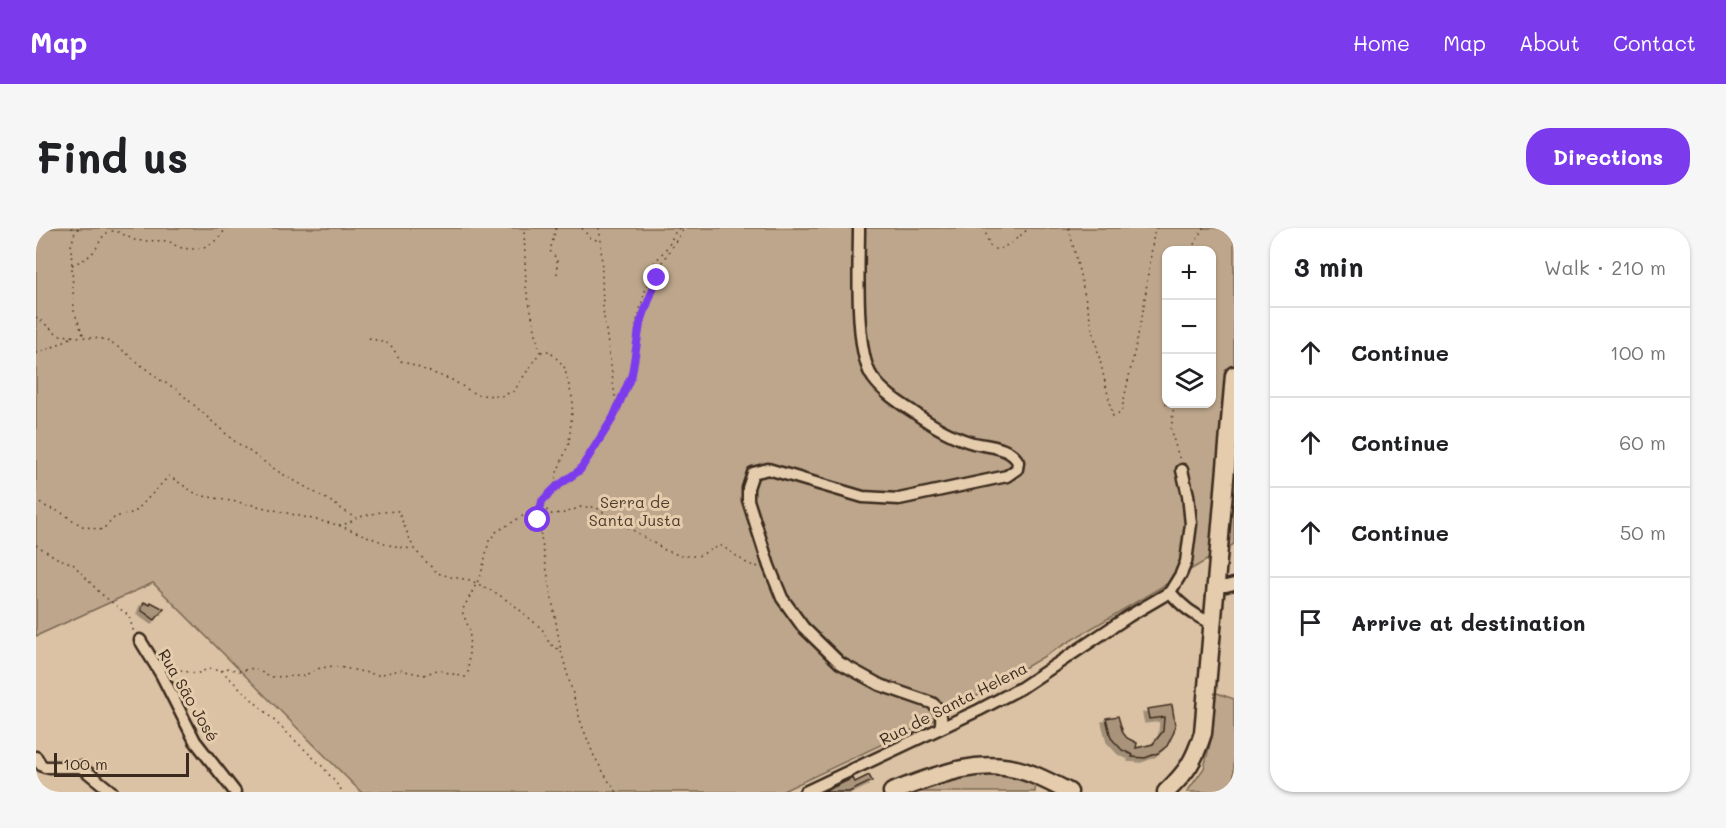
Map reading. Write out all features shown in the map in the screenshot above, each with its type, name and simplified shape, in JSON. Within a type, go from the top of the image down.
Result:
[{"type":"main road","points":[[1166,792],[1180,779],[1196,757],[1203,733],[1234,375]]},
{"type":"main road","points":[[892,792],[962,768],[996,766],[1021,770],[1069,792]]},
{"type":"street","points":[[859,228],[858,307],[864,354],[872,377],[893,398],[929,424],[963,441],[1011,453],[1018,462],[1017,469],[1007,476],[899,499],[863,497],[768,469],[753,473],[748,488],[748,500],[782,598],[803,627],[840,663],[880,686],[932,703],[939,708],[940,728]]},
{"type":"street","points":[[1182,470],[1188,495],[1191,524],[1186,562],[1170,592],[1181,606],[1197,617],[1212,623]]},
{"type":"street","points":[[1216,586],[1234,584]]},
{"type":"street","name":"Rua de Santa Helena","points":[[806,792],[1021,688],[1129,616],[1170,592]]},
{"type":"street","name":"Rua São José","points":[[140,640],[161,674],[195,741],[235,792]]},
{"type":"street","points":[[38,764],[45,767],[81,767],[112,792]]},
{"type":"path","points":[[71,228],[78,228],[71,246],[74,311],[84,337]]},
{"type":"path","points":[[72,265],[85,259],[95,250],[106,233],[114,231],[133,239],[171,242],[177,247],[194,249],[209,246],[221,236],[226,228]]},
{"type":"path","points":[[369,338],[390,344],[401,361],[452,380],[477,395],[501,396],[514,391],[540,352],[526,288],[524,228]]},
{"type":"path","points":[[556,228],[550,251],[556,259],[556,276]]},
{"type":"path","points":[[582,228],[590,238],[601,241]]},
{"type":"path","points":[[599,228],[603,309],[616,410]]},
{"type":"path","points":[[637,337],[635,328],[652,266],[679,228]]},
{"type":"path","points":[[617,792],[594,756],[581,723],[561,651],[538,520],[542,501],[555,488],[580,470],[613,418],[632,374],[640,324],[663,262],[684,228]]},
{"type":"path","points":[[984,228],[991,247],[996,250],[1002,249],[1029,228]]},
{"type":"path","points":[[1069,228],[1113,416],[1121,413],[1143,312],[1154,233],[1157,228]]},
{"type":"path","points":[[1193,246],[1203,228]]},
{"type":"path","points":[[36,316],[59,335],[104,339],[121,349],[160,380],[176,389],[233,440],[279,472],[330,501],[355,519]]},
{"type":"path","points":[[36,353],[49,349],[72,336]]},
{"type":"path","points":[[540,352],[549,351],[564,366],[573,401],[569,443],[556,475],[555,488]]},
{"type":"path","points":[[1174,408],[1171,431],[1182,470]]},
{"type":"path","points":[[36,499],[42,505],[60,512],[82,526],[102,530],[115,517],[135,512],[169,476],[198,495],[338,525],[395,547],[414,549]]},
{"type":"path","points":[[541,505],[551,514],[565,513],[581,507],[596,507],[665,550],[681,556],[698,556],[722,546],[748,564],[759,567],[769,566]]},
{"type":"path","points":[[222,671],[226,668],[239,671],[254,668],[270,677],[303,676],[320,668],[334,666],[378,675],[400,670],[423,675],[438,670],[465,677],[468,672],[470,631],[462,611],[481,575],[489,541],[496,532],[541,505]]},
{"type":"path","points":[[338,525],[381,512],[398,511],[414,549],[437,573],[470,580],[514,605],[542,629],[550,644],[561,651]]},
{"type":"path","points":[[36,545],[57,558],[73,564],[100,593],[129,616],[135,635],[140,640]]},
{"type":"path","points":[[161,674],[162,666],[196,674],[208,669],[222,671],[323,767],[343,792]]},
{"type":"green space","name":"Serra de Santa Justa","points":[[36,228],[1234,228],[1234,544],[950,712],[781,792],[361,792],[153,583],[36,636]]},
{"type":"green space","points":[[1214,692],[1234,699],[1234,792],[1187,792],[1204,768],[1212,736]]},
{"type":"green space","points":[[992,771],[1036,781],[1035,792],[907,792],[938,780]]},
{"type":"building","points":[[144,602],[150,605],[151,602],[164,609],[155,620],[141,610]]},
{"type":"building","points":[[1172,705],[1174,732],[1167,746],[1158,753],[1145,758],[1132,757],[1133,755],[1122,750],[1111,738],[1106,718],[1118,716],[1123,733],[1137,743],[1136,748],[1153,744],[1163,731],[1164,717],[1149,719],[1147,709]]},
{"type":"building","points":[[869,775],[872,781],[849,792],[823,792],[853,778],[855,782]]},
{"type":"route","points":[[538,520],[542,501],[555,488],[580,470],[613,418],[632,374],[640,324],[657,278]]}]
